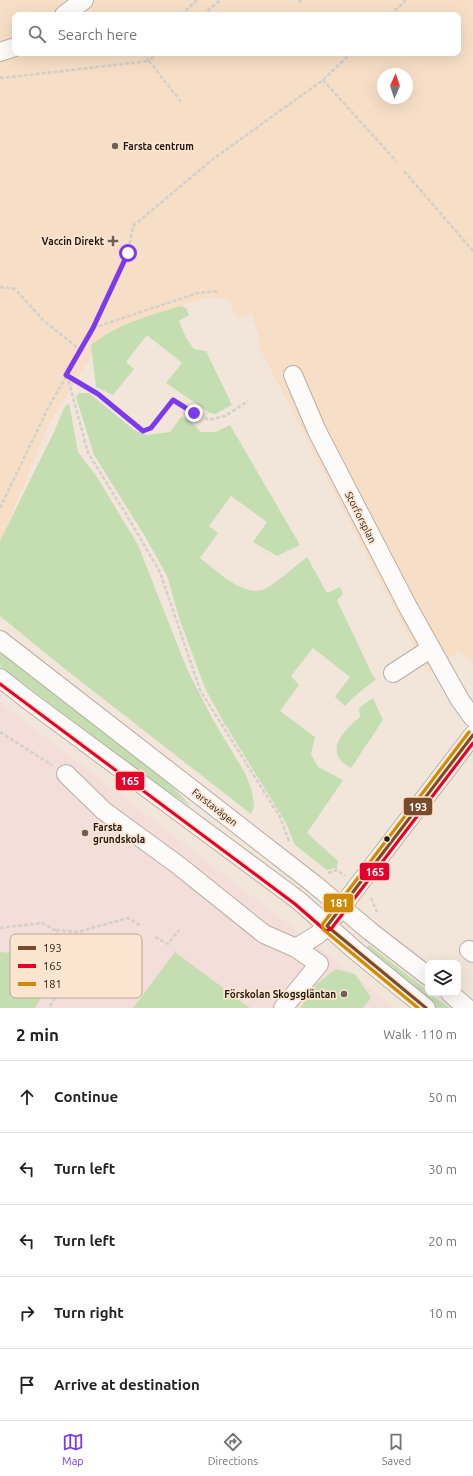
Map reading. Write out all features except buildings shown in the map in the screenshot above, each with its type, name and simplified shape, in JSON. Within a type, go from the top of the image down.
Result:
[{"type":"street","points":[[68,12],[84,0]]},
{"type":"street","points":[[0,52],[12,48]]},
{"type":"street","name":"Storforsplan","points":[[293,375],[317,431],[430,649],[460,700],[473,718]]},
{"type":"street","name":"Farstavägen","points":[[0,640],[341,907],[377,938],[425,974]]},
{"type":"street","points":[[393,673],[430,649]]},
{"type":"street","points":[[0,678],[298,900],[426,1008]]},
{"type":"street","points":[[296,948],[317,935],[327,926],[473,735]]},
{"type":"street","points":[[66,774],[104,811],[178,865],[264,934],[296,948],[319,964],[283,1008]]},
{"type":"street","points":[[453,996],[467,1008]]},
{"type":"path","points":[[184,12],[198,0]]},
{"type":"path","points":[[206,12],[220,0]]},
{"type":"path","points":[[298,0],[303,3]]},
{"type":"path","points":[[393,12],[406,0]]},
{"type":"path","points":[[146,56],[182,103]]},
{"type":"path","points":[[0,77],[3,78],[149,61],[155,56]]},
{"type":"path","points":[[0,508],[1,502],[48,408],[93,328],[128,253],[133,226],[213,159],[323,80],[348,56]]},
{"type":"path","points":[[323,80],[396,161]]},
{"type":"path","points":[[404,171],[473,251]]},
{"type":"path","points":[[0,287],[15,289],[43,320],[80,350]]},
{"type":"path","points":[[93,328],[198,293],[218,290]]},
{"type":"path","points":[[66,375],[98,394],[143,431],[151,428],[173,400],[209,420],[225,416],[248,401]]},
{"type":"path","points":[[66,375],[88,453],[160,572],[200,690],[280,817],[290,844]]},
{"type":"path","points":[[0,732],[66,774]]},
{"type":"path","points":[[0,928],[42,923],[55,930],[78,932],[128,918],[141,926]]},
{"type":"path","points":[[55,930],[57,934]]},
{"type":"path","points":[[155,937],[168,944],[179,930]]},
{"type":"path","points":[[49,1008],[55,998]]},
{"type":"shaded area","name":"Farsta centrum","points":[[0,0],[473,0],[473,664],[459,651],[428,674],[259,347],[257,331],[252,314],[237,319],[228,299],[207,298],[139,319],[107,332],[49,424],[0,543]]},
{"type":"shaded area","name":"Farsta grundskola","points":[[0,702],[395,1008],[0,1008]]},
{"type":"green space","points":[[181,306],[186,308],[189,315],[179,321],[186,338],[194,349],[206,351],[232,405],[215,414],[210,413],[166,383],[182,363],[147,335],[126,362],[134,369],[113,395],[96,387],[91,345],[112,331],[134,321]]},
{"type":"green space","points":[[79,393],[89,393],[134,430],[147,435],[170,432],[181,417],[188,419],[201,432],[216,432],[230,425],[300,545],[277,556],[253,542],[267,522],[231,496],[209,526],[218,533],[200,558],[221,575],[237,585],[254,591],[266,589],[307,557],[327,593],[340,587],[343,594],[337,600],[372,674],[376,679],[345,706],[335,697],[350,677],[313,648],[291,676],[299,685],[280,711],[315,737],[311,754],[318,767],[343,780],[307,833],[338,861],[337,868],[327,870],[295,845],[286,823],[221,718],[205,688],[179,618],[167,576],[146,538],[94,455],[76,397]]},
{"type":"green space","points":[[69,403],[78,452],[97,477],[138,545],[187,669],[212,718],[245,773],[252,791],[254,807],[251,814],[65,669],[0,616],[0,541],[54,432],[64,408]]},
{"type":"green space","points":[[0,652],[163,777],[191,806],[162,788],[0,666]]},
{"type":"green space","points":[[373,698],[383,720],[351,768],[342,762],[338,756],[338,742],[347,729],[360,717],[359,708]]},
{"type":"green space","points":[[369,945],[425,989],[425,996],[432,996],[450,1008],[437,1008],[366,949]]},
{"type":"green space","points":[[0,952],[10,953],[10,998],[41,998],[35,1008],[0,1008]]},
{"type":"green space","points":[[175,952],[250,1008],[133,1008]]},
{"type":"green space","name":"Förskolan Skogsgläntan","points":[[335,969],[355,974],[371,998],[363,1008],[300,1008],[316,985]]},
{"type":"transit line","name":"165","points":[[0,684],[295,904],[326,931],[331,929],[473,743]]},
{"type":"transit line","name":"181","points":[[418,1008],[324,930],[322,925],[469,732]]},
{"type":"transit line","name":"193","points":[[327,926],[473,735]]},
{"type":"transit line","name":"193","points":[[327,926],[426,1008]]},
{"type":"place","name":"Farsta centrum","points":[[115,146]]},
{"type":"place","name":"Vaccin Direkt","points":[[113,241]]},
{"type":"place","name":"Farsta grundskola","points":[[85,833]]},
{"type":"place","name":"Förskolan Skogsgläntan","points":[[344,994]]},
{"type":"route","points":[[128,253],[93,328],[66,375],[98,394],[114,409],[143,431],[151,428],[173,400],[194,413]]}]
